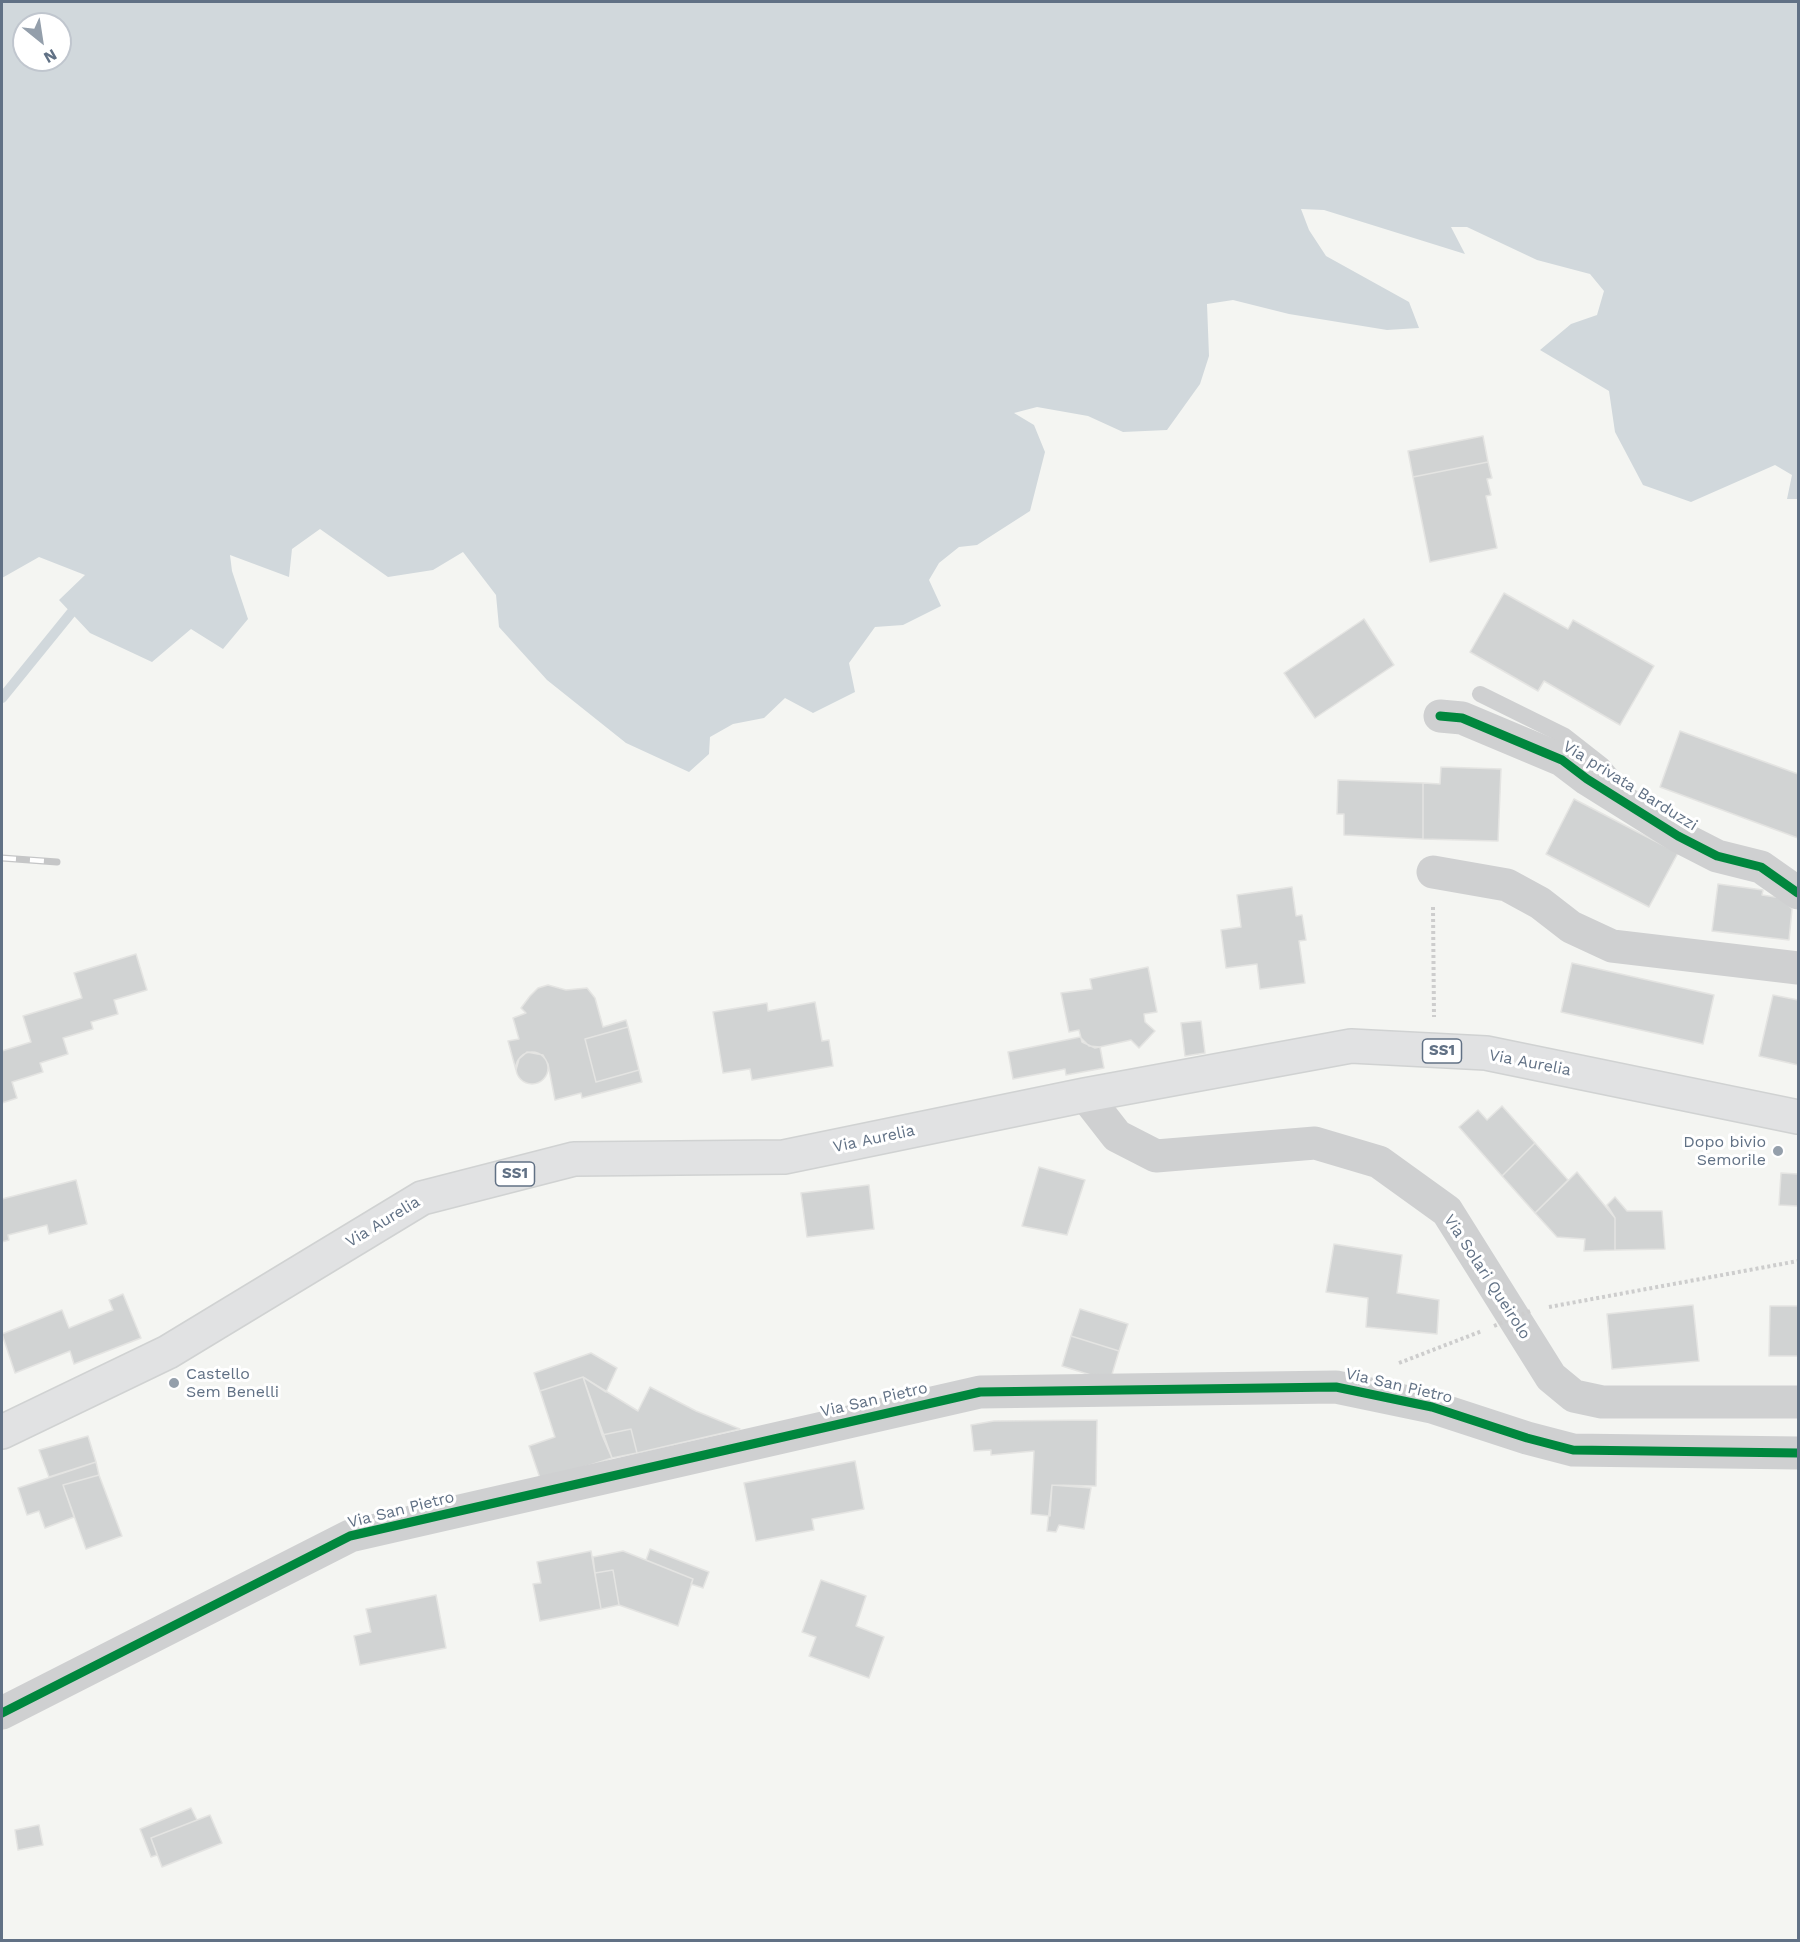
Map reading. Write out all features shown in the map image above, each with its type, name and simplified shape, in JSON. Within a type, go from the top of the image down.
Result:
[{"type":"main road","name":"Via Aurelia","points":[[2,1432],[168,1352],[422,1198],[574,1159],[784,1157],[1085,1095],[1351,1046],[1486,1053],[1798,1116]]},
{"type":"street","name":"Via privata Barduzzi","points":[[1440,716],[1462,718],[1562,760],[1609,794],[1717,856],[1761,867],[1798,893]]},
{"type":"street","points":[[1433,872],[1507,885],[1539,903],[1571,927],[1612,946],[1798,968]]},
{"type":"street","name":"Via Solari Queirolo","points":[[1085,1095],[1117,1136],[1156,1156],[1315,1143],[1379,1162],[1447,1211],[1551,1377],[1574,1396],[1602,1402],[1798,1402]]},
{"type":"street","name":"Via San Pietro","points":[[2,1713],[350,1536],[980,1392],[1336,1387],[1432,1407],[1527,1438],[1573,1450],[1798,1453]]},
{"type":"lane","points":[[1480,694],[1565,736],[1602,765],[1612,778],[1609,794]]},
{"type":"path","points":[[1433,872],[1435,1050]]},
{"type":"path","points":[[1389,1367],[1530,1311],[1798,1261]]},
{"type":"shaded area","points":[[2,2],[1798,2],[1798,499],[1787,499],[1792,475],[1775,465],[1691,502],[1643,485],[1615,432],[1609,391],[1540,350],[1571,324],[1597,315],[1604,291],[1590,274],[1537,260],[1467,227],[1451,227],[1465,254],[1324,210],[1301,209],[1309,230],[1326,256],[1409,302],[1419,328],[1387,330],[1289,314],[1233,300],[1207,304],[1209,356],[1200,384],[1167,430],[1123,432],[1088,416],[1037,407],[1014,413],[1034,425],[1045,452],[1030,511],[977,545],[959,547],[939,563],[929,580],[941,606],[903,625],[875,627],[849,663],[855,692],[813,713],[785,698],[764,718],[733,724],[710,737],[709,754],[689,772],[626,743],[547,680],[499,627],[496,595],[463,552],[433,570],[388,577],[320,529],[292,549],[289,577],[230,555],[232,571],[248,619],[223,649],[191,629],[152,662],[90,633],[59,600],[85,575],[39,557],[2,578]]},
{"type":"building","points":[[1483,436],[1488,462],[1413,477],[1408,451]]},
{"type":"building","points":[[1488,462],[1492,478],[1487,479],[1491,495],[1486,496],[1497,548],[1430,562],[1413,477]]},
{"type":"building","points":[[1504,593],[1568,629],[1573,620],[1654,666],[1620,725],[1544,681],[1538,691],[1470,652]]},
{"type":"building","points":[[1364,619],[1394,665],[1315,718],[1284,673]]},
{"type":"building","points":[[1680,731],[1798,774],[1798,838],[1660,787]]},
{"type":"building","points":[[1441,767],[1501,769],[1498,841],[1423,839],[1423,783],[1440,784]]},
{"type":"building","points":[[1338,780],[1423,783],[1423,839],[1344,835],[1344,814],[1337,814]]},
{"type":"building","points":[[1574,799],[1678,853],[1649,907],[1546,854]]},
{"type":"building","points":[[1718,884],[1763,890],[1762,895],[1782,898],[1792,909],[1789,940],[1712,931]]},
{"type":"building","points":[[1292,887],[1296,916],[1302,915],[1306,940],[1299,941],[1305,983],[1260,989],[1257,964],[1226,968],[1221,930],[1241,927],[1237,895]]},
{"type":"building","points":[[136,954],[147,990],[114,1000],[118,1014],[91,1022],[93,1029],[63,1038],[68,1054],[40,1063],[43,1072],[12,1082],[17,1098],[2,1103],[2,1051],[31,1042],[23,1016],[82,998],[74,973]]},
{"type":"building","points":[[1572,963],[1714,995],[1703,1044],[1561,1012]]},
{"type":"building","points":[[1148,967],[1157,1012],[1144,1014],[1145,1022],[1155,1031],[1139,1048],[1131,1040],[1095,1048],[1082,1042],[1079,1030],[1069,1032],[1061,993],[1092,989],[1090,979]]},
{"type":"building","points":[[548,985],[566,990],[587,988],[595,998],[603,1027],[626,1020],[628,1027],[585,1039],[596,1082],[639,1070],[642,1082],[582,1098],[581,1093],[555,1100],[548,1064],[543,1055],[527,1052],[519,1059],[516,1070],[508,1041],[519,1039],[513,1018],[526,1013],[521,1008],[530,996],[538,988]]},
{"type":"building","points":[[1773,995],[1798,1000],[1798,1065],[1759,1056]]},
{"type":"building","points":[[815,1002],[822,1041],[829,1040],[833,1066],[752,1080],[750,1069],[723,1073],[713,1012],[767,1003],[768,1011]]},
{"type":"building","points":[[1201,1021],[1205,1053],[1185,1056],[1181,1023]]},
{"type":"building","points":[[628,1027],[639,1070],[596,1082],[585,1039]]},
{"type":"building","points":[[1080,1037],[1089,1046],[1100,1047],[1104,1068],[1066,1075],[1065,1069],[1013,1079],[1008,1052]]},
{"type":"building","points":[[532,1052],[544,1056],[548,1068],[544,1080],[532,1084],[520,1080],[516,1068],[520,1056]]},
{"type":"building","points":[[1502,1106],[1535,1143],[1502,1176],[1459,1127],[1478,1110],[1487,1120]]},
{"type":"building","points":[[1535,1143],[1568,1180],[1535,1213],[1502,1176]]},
{"type":"building","points":[[1039,1167],[1085,1180],[1067,1235],[1022,1226]]},
{"type":"building","points":[[1577,1172],[1615,1218],[1615,1250],[1584,1251],[1585,1239],[1557,1237],[1535,1213]]},
{"type":"building","points":[[1781,1173],[1798,1174],[1798,1206],[1779,1205]]},
{"type":"building","points":[[76,1180],[87,1224],[49,1234],[47,1225],[8,1235],[9,1240],[2,1242],[2,1199]]},
{"type":"building","points":[[869,1185],[874,1229],[807,1237],[801,1193]]},
{"type":"building","points":[[1615,1197],[1627,1211],[1662,1211],[1665,1249],[1615,1250],[1615,1218],[1607,1205]]},
{"type":"building","points":[[1334,1244],[1402,1255],[1397,1293],[1439,1300],[1437,1334],[1366,1327],[1368,1298],[1326,1292]]},
{"type":"building","points":[[123,1294],[141,1338],[74,1364],[70,1351],[15,1373],[2,1334],[62,1310],[69,1328],[113,1310],[109,1300]]},
{"type":"building","points":[[1693,1305],[1699,1361],[1612,1369],[1607,1314]]},
{"type":"building","points":[[1770,1306],[1798,1306],[1798,1356],[1769,1356]]},
{"type":"building","points":[[1080,1309],[1128,1324],[1119,1351],[1071,1336]]},
{"type":"building","points":[[1071,1336],[1119,1351],[1110,1381],[1062,1366]]},
{"type":"building","points":[[591,1353],[617,1368],[606,1392],[583,1377],[540,1391],[534,1373]]},
{"type":"building","points":[[583,1377],[638,1411],[650,1387],[696,1411],[740,1429],[637,1453],[631,1429],[602,1435]]},
{"type":"building","points":[[583,1377],[612,1458],[541,1481],[529,1446],[555,1437],[540,1391]]},
{"type":"building","points":[[1097,1420],[1096,1486],[1052,1485],[1050,1516],[1031,1514],[1034,1451],[991,1455],[991,1450],[974,1451],[971,1425],[994,1421]]},
{"type":"building","points":[[631,1429],[637,1453],[612,1458],[602,1435]]},
{"type":"building","points":[[88,1436],[96,1462],[49,1477],[39,1450]]},
{"type":"building","points":[[855,1461],[864,1509],[812,1519],[814,1530],[756,1541],[744,1483]]},
{"type":"building","points":[[96,1462],[99,1475],[63,1485],[74,1517],[45,1528],[39,1511],[27,1515],[18,1488]]},
{"type":"building","points":[[99,1475],[122,1536],[86,1549],[63,1485]]},
{"type":"building","points":[[1052,1485],[1091,1488],[1084,1529],[1059,1525],[1056,1532],[1047,1531]]},
{"type":"building","points":[[650,1549],[709,1572],[703,1588],[691,1584],[693,1579],[646,1560]]},
{"type":"building","points":[[591,1551],[601,1609],[540,1621],[533,1584],[541,1583],[537,1562]]},
{"type":"building","points":[[623,1551],[693,1579],[678,1626],[619,1605],[613,1570],[595,1573],[593,1557]]},
{"type":"building","points":[[613,1570],[619,1605],[601,1609],[595,1573]]},
{"type":"building","points":[[821,1580],[866,1596],[856,1626],[884,1637],[869,1678],[809,1656],[816,1637],[802,1632]]},
{"type":"building","points":[[436,1595],[446,1648],[360,1665],[354,1636],[371,1632],[366,1609]]},
{"type":"building","points":[[191,1808],[197,1820],[151,1838],[157,1855],[151,1857],[140,1829]]},
{"type":"building","points":[[210,1815],[222,1843],[162,1867],[151,1838]]},
{"type":"building","points":[[39,1825],[43,1845],[18,1850],[15,1830]]},
{"type":"waterway","points":[[2,698],[71,613]]},
{"type":"railway","points":[[2,858],[57,862]]},
{"type":"cycle path","points":[[1440,716],[1462,718],[1562,760],[1587,779],[1678,836],[1717,856],[1761,867],[1798,893]]},
{"type":"cycle path","points":[[2,1713],[350,1536],[980,1392],[1336,1387],[1432,1407],[1527,1438],[1573,1450],[1798,1453]]},
{"type":"place","name":"Dopo bivio Semorile","points":[[1778,1151]]},
{"type":"place","name":"Castello Sem Benelli","points":[[174,1383]]}]
